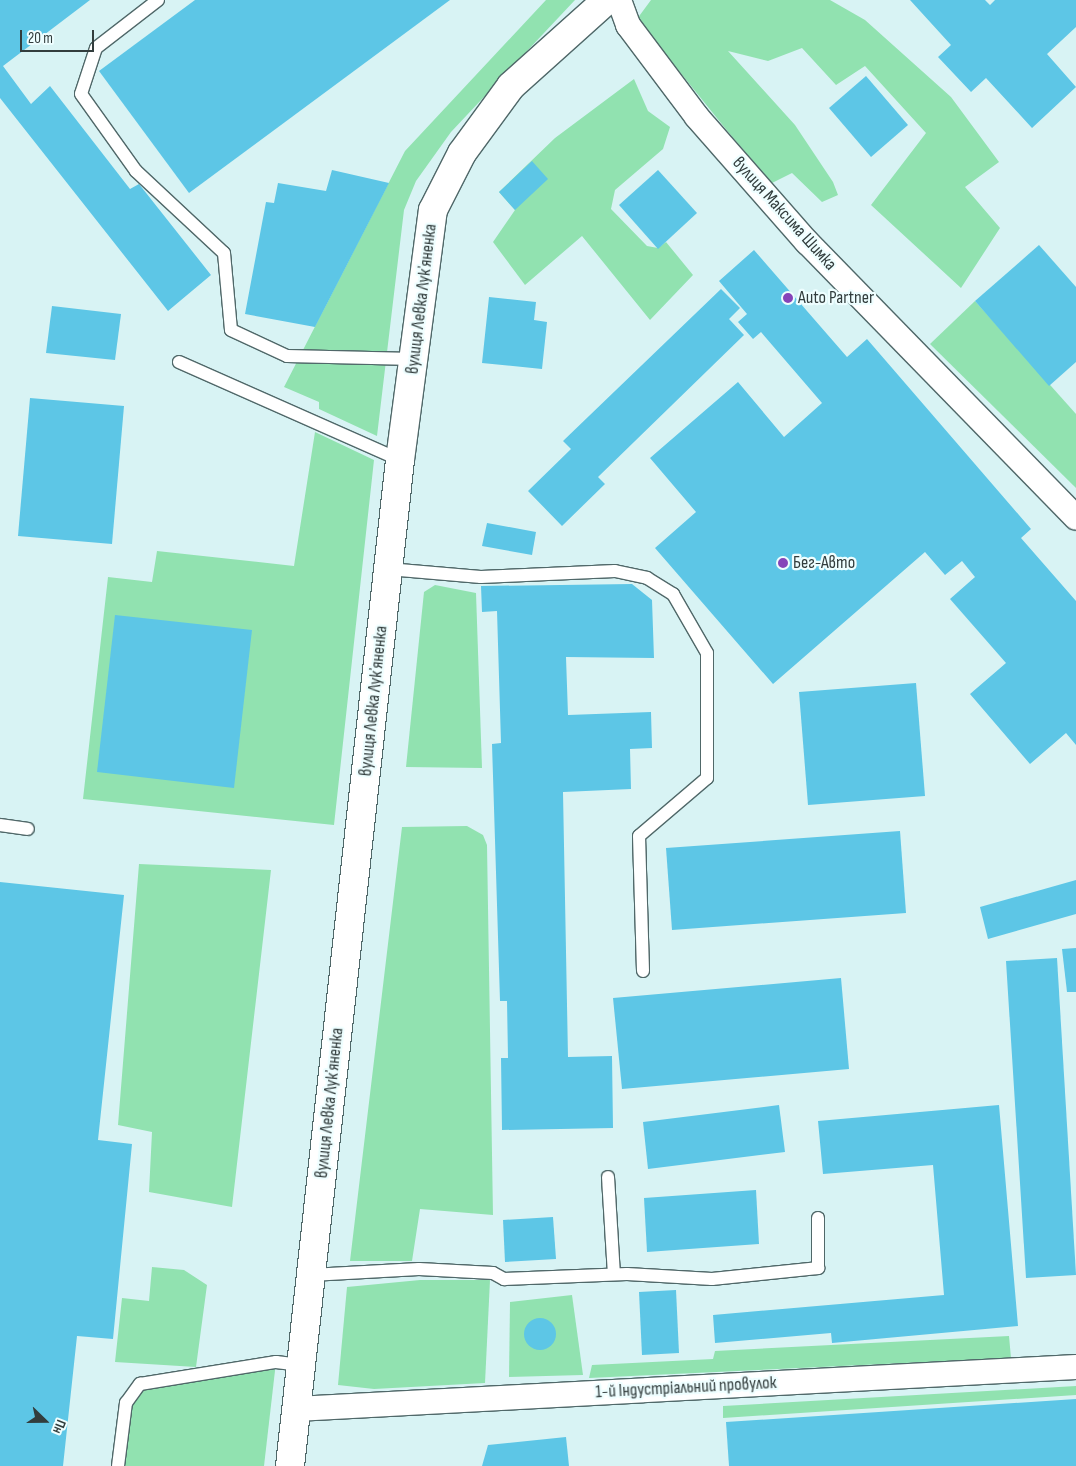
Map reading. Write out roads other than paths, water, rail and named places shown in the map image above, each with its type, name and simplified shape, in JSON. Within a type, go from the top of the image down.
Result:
[{"type":"main road","name":"вулиця Левка Лукʼяненка","points":[[290,1466],[400,460],[434,210],[462,153],[511,86],[606,0]]},
{"type":"street","name":"вулиця Максима Шимка","points":[[619,0],[628,25],[697,117],[807,242],[1076,518]]},
{"type":"street","name":"1-й Індустріальний провулок","points":[[296,1409],[1076,1367]]},
{"type":"lane","points":[[158,0],[96,48],[81,94],[136,171],[224,253],[229,328],[284,355],[414,359]]},
{"type":"lane","points":[[179,362],[400,460]]},
{"type":"lane","points":[[388,569],[481,577],[615,572],[647,578],[673,594],[707,653],[707,778],[639,836],[642,971]]},
{"type":"lane","points":[[0,825],[28,829]]},
{"type":"lane","points":[[608,1178],[614,1274]]},
{"type":"lane","points":[[312,1275],[419,1270],[493,1273],[504,1279],[614,1274],[712,1279],[818,1268],[818,1218]]},
{"type":"lane","points":[[118,1466],[126,1403],[140,1384],[276,1362],[301,1366]]},
{"type":"place","name":"Auto Partner","points":[[788,298]]},
{"type":"place","name":"Бег-Авто","points":[[783,563]]}]
